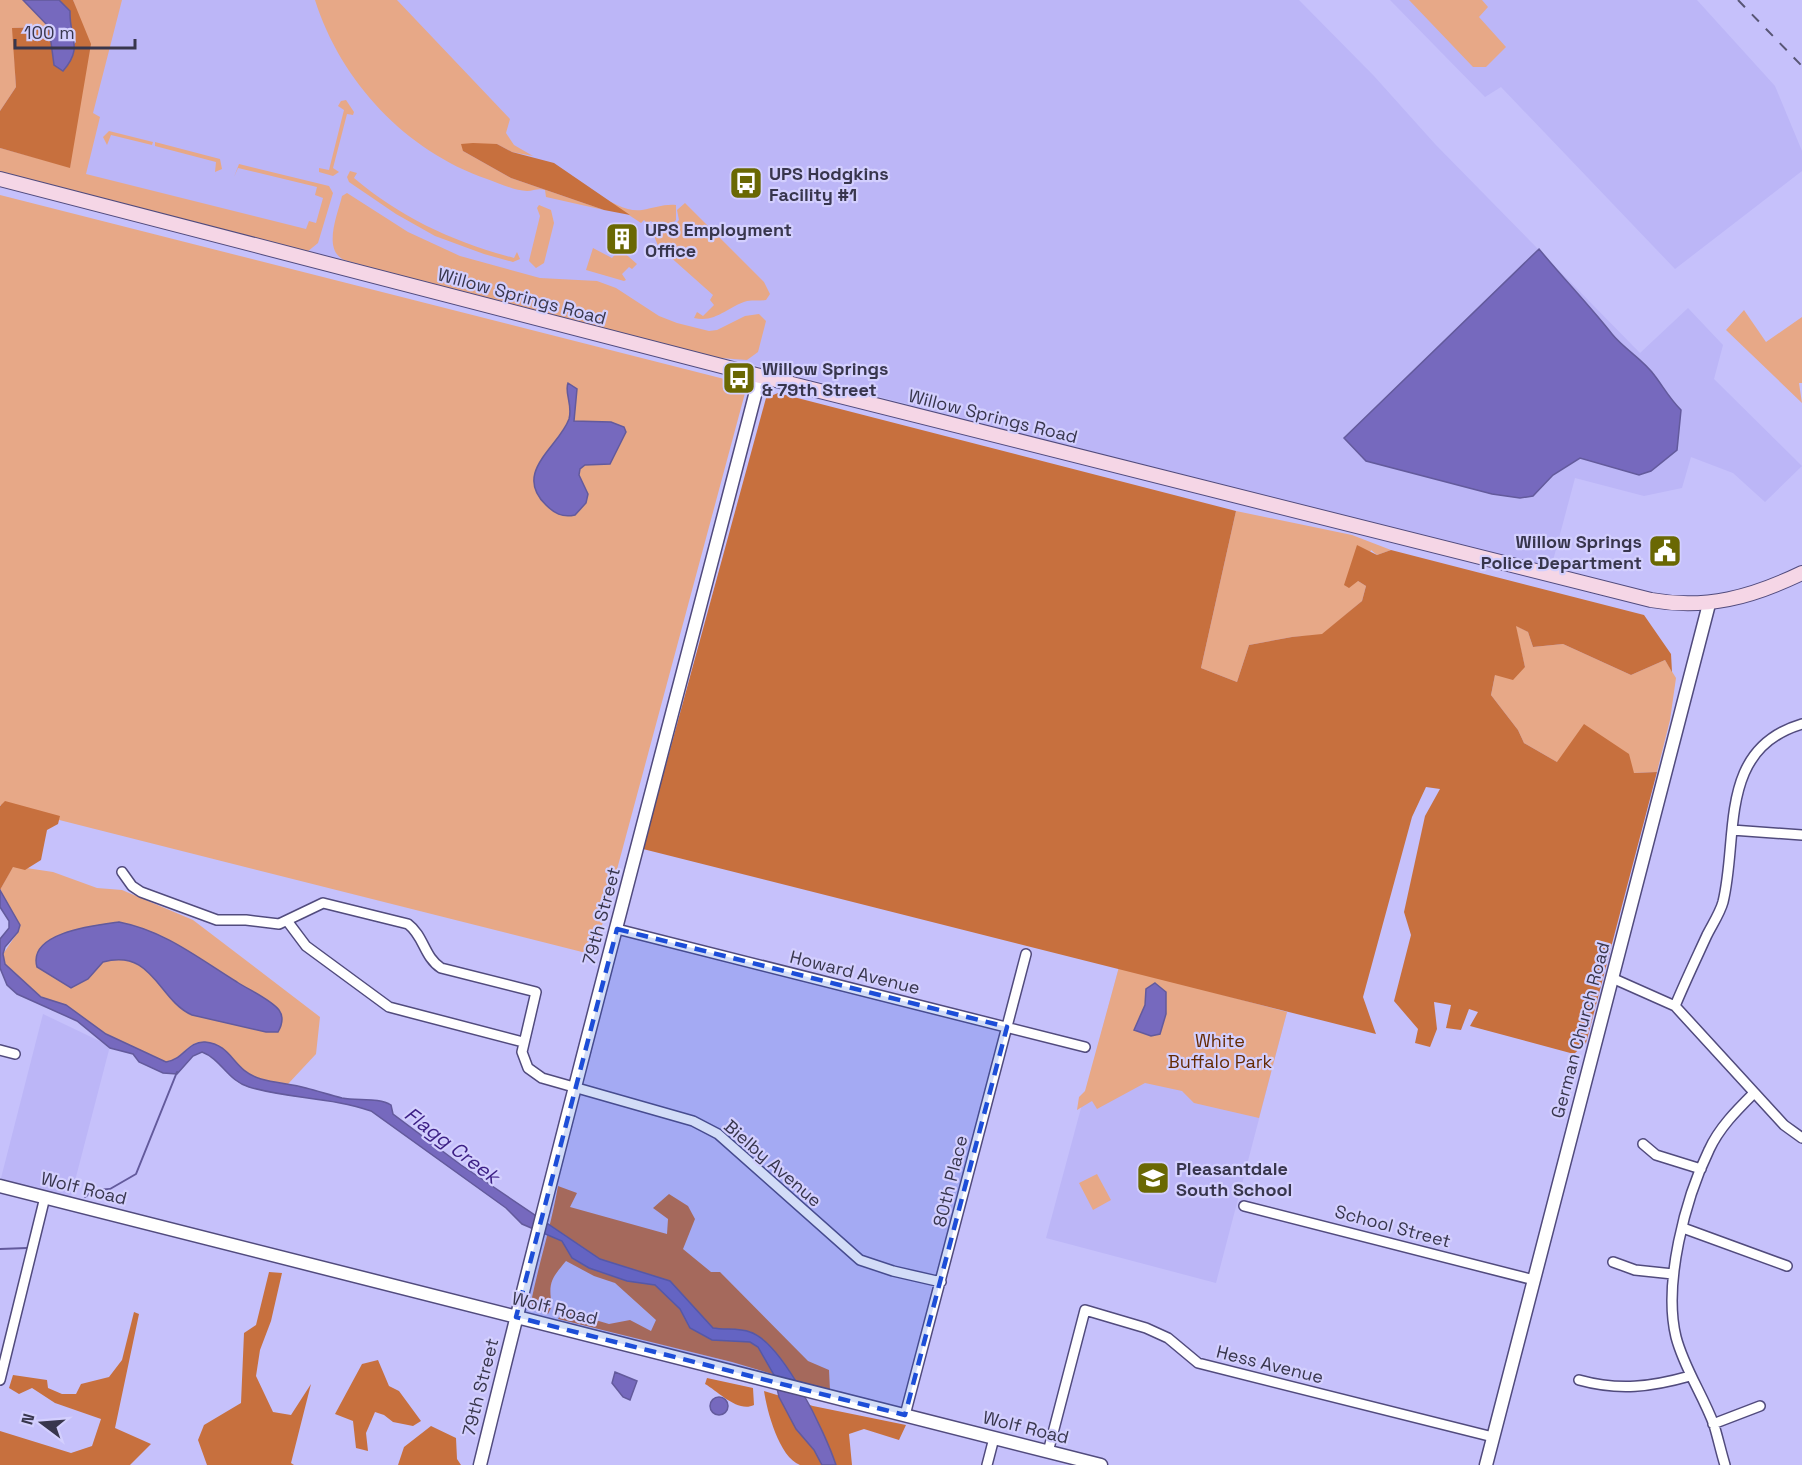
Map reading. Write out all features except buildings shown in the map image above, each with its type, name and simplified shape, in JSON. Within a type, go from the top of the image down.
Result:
[{"type":"main road","name":"Willow Springs Road","points":[[0,179],[760,376],[1625,595],[1677,605],[1709,604],[1759,592],[1802,573]]},
{"type":"street","name":"79th Street","points":[[480,1465],[573,1088],[617,929],[760,376]]},
{"type":"street","name":"German Church Road","points":[[1486,1465],[1709,604]]},
{"type":"street","points":[[1675,1006],[1723,904],[1739,784],[1751,759],[1772,737],[1802,724]]},
{"type":"street","points":[[1732,830],[1802,835]]},
{"type":"street","points":[[122,872],[132,886],[141,892],[208,919],[246,920],[273,925],[288,922],[323,903],[408,924],[417,933],[430,958],[441,968],[536,992],[523,1042],[389,1007],[306,946],[288,922]]},
{"type":"street","name":"Howard Avenue","points":[[617,929],[1085,1047]]},
{"type":"street","name":"80th Place","points":[[905,1415],[1026,954]]},
{"type":"street","points":[[1612,978],[1675,1006],[1784,1125],[1802,1138]]},
{"type":"street","name":"Bielby Avenue","points":[[523,1042],[524,1061],[535,1074],[573,1088],[693,1121],[718,1134],[860,1260],[893,1271],[940,1282]]},
{"type":"street","points":[[0,1050],[15,1054]]},
{"type":"street","points":[[1725,1465],[1713,1424],[1690,1376],[1673,1319],[1673,1274],[1683,1228],[1701,1169],[1725,1123],[1754,1093]]},
{"type":"street","points":[[1643,1144],[1656,1155],[1701,1169]]},
{"type":"street","name":"Wolf Road","points":[[0,1186],[1101,1465]]},
{"type":"street","points":[[0,1380],[45,1197]]},
{"type":"street","name":"School Street","points":[[1244,1206],[1534,1280]]},
{"type":"street","points":[[1683,1228],[1787,1266]]},
{"type":"street","points":[[1613,1262],[1635,1270],[1673,1274]]},
{"type":"street","name":"Hess Avenue","points":[[1048,1452],[1085,1310],[1161,1335],[1198,1363],[1493,1437]]},
{"type":"street","points":[[1580,1380],[1604,1387],[1640,1388],[1690,1376]]},
{"type":"street","points":[[1713,1424],[1760,1406]]},
{"type":"street","points":[[987,1465],[994,1438]]},
{"type":"highlighted area","points":[[617,929],[1007,1027],[905,1415],[516,1317]]},
{"type":"shaded area","points":[[0,0],[1299,0],[1374,76],[1435,144],[1640,353],[1688,308],[1723,345],[1714,379],[1802,466],[1765,502],[1733,473],[1691,457],[1682,488],[1644,496],[1575,478],[1551,568],[0,173]]},
{"type":"shaded area","points":[[23,0],[59,0],[70,11],[74,49],[63,71],[54,65],[49,27]]},
{"type":"shaded area","points":[[59,0],[73,0],[91,44],[70,168],[0,148],[0,111],[16,87],[12,28],[49,27],[54,65],[76,42],[69,27],[70,11]]},
{"type":"shaded area","points":[[1390,0],[1697,0],[1775,86],[1802,151],[1802,171],[1675,269],[1501,87],[1485,97]]},
{"type":"shaded area","points":[[461,144],[497,144],[512,152],[554,163],[630,215],[604,210],[511,178],[463,151]]},
{"type":"shaded area","points":[[1539,249],[1617,339],[1650,370],[1681,410],[1677,450],[1651,471],[1639,475],[1580,458],[1553,475],[1533,496],[1520,498],[1492,494],[1366,461],[1344,438]]},
{"type":"shaded area","points":[[568,383],[577,389],[574,421],[611,422],[624,427],[626,432],[610,464],[585,465],[580,469],[579,475],[588,494],[586,503],[575,515],[566,516],[546,505],[537,493],[534,482],[541,460],[569,419]]},
{"type":"shaded area","points":[[778,393],[1236,511],[1201,668],[1237,682],[1249,645],[1322,634],[1362,601],[1366,586],[1358,581],[1349,588],[1344,585],[1357,545],[1377,555],[1391,550],[1644,615],[1671,654],[1672,672],[1665,660],[1631,675],[1563,644],[1533,647],[1528,632],[1516,626],[1525,667],[1513,680],[1495,675],[1491,695],[1518,730],[1524,743],[1557,762],[1584,724],[1629,754],[1634,773],[1657,772],[1586,1043],[1574,1054],[1470,1026],[1478,1012],[1469,1009],[1461,1030],[1446,1028],[1451,1005],[1434,1002],[1437,1029],[1430,1047],[1415,1043],[1418,1029],[1394,1001],[1411,935],[1404,912],[1425,816],[1440,789],[1426,787],[1412,817],[1363,997],[1376,1034],[643,849],[766,398]]},
{"type":"shaded area","points":[[5,801],[60,816],[58,824],[47,830],[41,860],[25,870],[13,867],[0,890],[0,806]]},
{"type":"shaded area","points":[[0,890],[20,925],[18,932],[5,947],[3,954],[5,964],[41,997],[66,1005],[106,1034],[166,1062],[177,1058],[194,1044],[205,1042],[222,1048],[244,1070],[261,1079],[342,1098],[374,1100],[391,1105],[393,1114],[461,1165],[600,1259],[670,1281],[713,1328],[746,1331],[763,1340],[789,1370],[801,1390],[823,1432],[836,1465],[822,1465],[814,1450],[796,1429],[779,1397],[774,1375],[758,1347],[750,1342],[712,1340],[690,1328],[680,1309],[655,1285],[627,1281],[589,1268],[572,1258],[562,1241],[522,1224],[506,1208],[371,1111],[341,1103],[249,1087],[235,1080],[209,1055],[202,1052],[193,1056],[177,1074],[163,1073],[139,1062],[133,1054],[110,1048],[77,1021],[17,994],[7,985],[0,968],[0,939],[9,928],[9,921],[0,907]]},
{"type":"shaded area","points":[[119,922],[136,926],[166,939],[270,1002],[282,1015],[278,1032],[266,1032],[192,1015],[180,1008],[154,978],[133,962],[120,960],[103,962],[88,979],[71,988],[37,967],[37,955],[42,946],[53,938],[81,928]]},
{"type":"shaded area","name":"Pleasantdale South School","points":[[1119,967],[1287,1012],[1216,1283],[1046,1238]]},
{"type":"shaded area","points":[[1155,983],[1166,992],[1166,1014],[1160,1034],[1151,1036],[1134,1030],[1145,1005],[1146,989]]},
{"type":"shaded area","points":[[43,1014],[110,1046],[70,1200],[0,1182]]},
{"type":"shaded area","points":[[558,1186],[577,1193],[570,1207],[667,1234],[668,1219],[653,1208],[669,1194],[688,1206],[695,1219],[683,1249],[711,1272],[720,1272],[808,1361],[829,1370],[830,1391],[732,1362],[558,1319],[562,1312],[568,1312],[609,1324],[630,1320],[651,1331],[656,1320],[615,1283],[594,1276],[566,1261],[552,1282],[550,1292],[552,1306],[548,1314],[533,1307],[531,1302]]},
{"type":"shaded area","points":[[269,1272],[282,1273],[271,1321],[260,1350],[256,1376],[273,1412],[291,1415],[311,1384],[291,1463],[294,1465],[207,1465],[198,1440],[204,1425],[241,1403],[244,1333],[256,1325]]},
{"type":"shaded area","points":[[134,1312],[139,1314],[115,1428],[151,1444],[130,1465],[0,1465],[0,1431],[71,1453],[92,1446],[101,1419],[55,1403],[32,1388],[19,1394],[9,1388],[13,1375],[47,1380],[48,1388],[62,1394],[76,1394],[81,1384],[109,1377],[122,1360]]},
{"type":"shaded area","points":[[378,1360],[389,1386],[399,1391],[421,1421],[413,1426],[393,1422],[375,1412],[366,1433],[368,1451],[356,1448],[353,1421],[335,1414],[362,1364]]},
{"type":"shaded area","points":[[615,1372],[637,1381],[630,1400],[623,1397],[612,1383]]},
{"type":"shaded area","points":[[707,1378],[753,1388],[754,1405],[748,1407],[735,1404],[705,1384]]},
{"type":"shaded area","points":[[764,1391],[813,1406],[906,1425],[899,1440],[864,1429],[849,1434],[852,1465],[800,1465],[786,1453],[780,1443],[771,1421]]},
{"type":"shaded area","points":[[719,1397],[725,1400],[728,1406],[725,1412],[719,1415],[713,1412],[710,1406],[713,1400]]},
{"type":"shaded area","points":[[431,1426],[456,1438],[457,1459],[461,1465],[398,1465],[404,1447]]},
{"type":"green space","points":[[0,0],[23,0],[49,27],[13,28],[16,87],[0,111]]},
{"type":"green space","points":[[73,0],[122,0],[93,113],[100,117],[86,174],[306,229],[309,221],[316,223],[323,198],[315,195],[317,187],[238,168],[234,177],[239,164],[329,186],[333,193],[318,243],[307,252],[0,174],[0,148],[70,167],[79,19]]},
{"type":"green space","points":[[315,0],[397,0],[510,119],[506,133],[514,145],[533,156],[512,152],[497,144],[463,151],[511,178],[604,210],[546,197],[545,190],[522,191],[507,186],[457,167],[430,151],[380,110],[359,85],[341,59]]},
{"type":"green space","points":[[1409,0],[1482,0],[1488,7],[1479,17],[1506,47],[1486,67],[1473,67]]},
{"type":"green space","points":[[346,100],[354,112],[353,115],[347,114],[333,168],[339,172],[333,176],[319,172],[319,168],[329,170],[344,110],[338,106],[341,101]]},
{"type":"green space","points":[[109,131],[153,142],[152,145],[111,135],[107,145],[103,137]]},
{"type":"green space","points":[[155,142],[220,159],[222,169],[215,172],[216,162],[155,146]]},
{"type":"green space","points":[[350,171],[357,173],[354,178],[409,217],[449,236],[492,252],[514,258],[517,252],[520,259],[513,262],[435,236],[396,214],[349,182],[347,177]]},
{"type":"green space","points":[[347,193],[408,232],[460,256],[540,278],[597,281],[616,288],[659,316],[677,323],[709,331],[717,330],[745,316],[759,314],[766,321],[758,352],[747,360],[720,358],[478,298],[344,260],[337,255],[334,248],[333,231],[342,196]]},
{"type":"green space","points":[[0,195],[740,383],[745,393],[594,955],[0,805]]},
{"type":"green space","points":[[600,196],[631,210],[676,205],[676,220],[669,227],[650,221],[648,224],[644,220],[641,223]]},
{"type":"green space","points":[[685,203],[764,282],[770,294],[766,300],[747,301],[709,318],[694,318],[697,312],[703,316],[714,305],[710,300],[713,295],[658,246],[650,225],[670,231],[679,220],[677,210]]},
{"type":"green space","points":[[539,205],[551,210],[554,223],[544,263],[536,268],[529,261],[540,216],[537,208]]},
{"type":"green space","points":[[593,248],[612,258],[620,249],[637,264],[632,269],[629,267],[622,274],[626,280],[624,281],[586,270]]},
{"type":"green space","points":[[1744,310],[1766,342],[1802,317],[1802,383],[1799,383],[1802,403],[1726,330]]},
{"type":"green space","points":[[1236,511],[1352,535],[1391,550],[1377,555],[1371,550],[1358,581],[1366,586],[1362,601],[1322,635],[1292,637],[1249,645],[1237,682],[1201,668]]},
{"type":"green space","points":[[1515,625],[1528,632],[1533,647],[1563,644],[1631,675],[1665,660],[1676,678],[1670,720],[1657,772],[1633,773],[1557,762],[1524,743],[1518,730],[1491,695],[1495,675],[1525,667]]},
{"type":"green space","points":[[13,866],[53,872],[97,888],[122,890],[193,920],[320,1017],[316,1054],[288,1084],[261,1080],[246,1074],[223,1050],[211,1043],[202,1042],[192,1045],[172,1061],[166,1062],[106,1034],[66,1005],[41,997],[5,964],[3,954],[18,932],[0,890]]},
{"type":"green space","name":"White Buffalo Park","points":[[1119,967],[1287,1012],[1259,1118],[1194,1103],[1182,1091],[1145,1083],[1097,1109],[1092,1101],[1077,1110],[1079,1097],[1085,1091]]},
{"type":"green space","points":[[1097,1174],[1111,1200],[1093,1210],[1079,1183]]},
{"type":"waterway","points":[[85,1197],[95,1190],[110,1189],[136,1174],[177,1072]]},
{"type":"waterway","points":[[0,1249],[27,1248]]},
{"type":"railway","points":[[1738,0],[1802,66]]},
{"type":"place","name":"UPS Hodgkins Facility #1","points":[[746,183]]},
{"type":"place","name":"UPS Employment Office","points":[[622,239]]},
{"type":"place","name":"Willow Springs & 79th Street","points":[[739,378]]},
{"type":"place","name":"Willow Springs Police Department","points":[[1665,551]]},
{"type":"place","name":"Pleasantdale South School","points":[[1153,1178]]},
{"type":"water label","name":"Flagg Creek","points":[[452,1145]]}]
